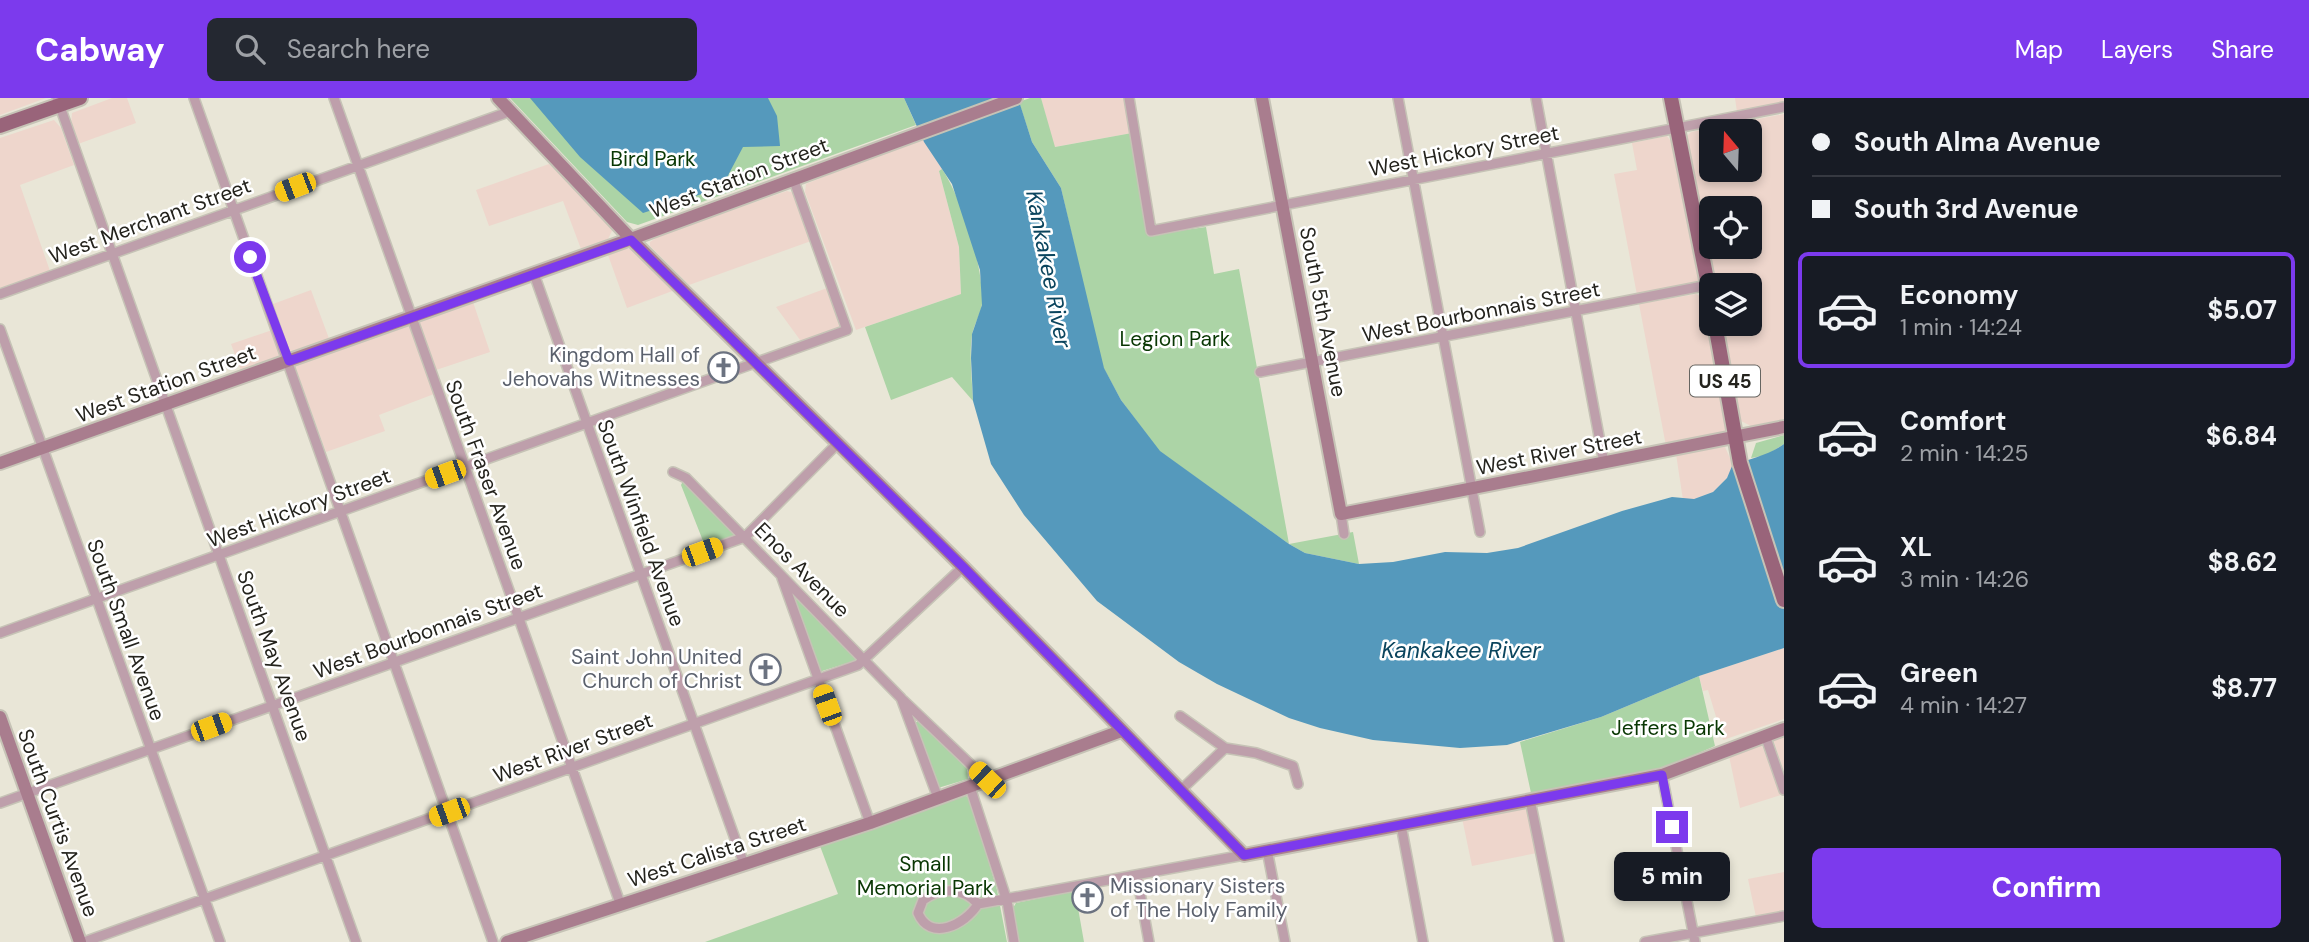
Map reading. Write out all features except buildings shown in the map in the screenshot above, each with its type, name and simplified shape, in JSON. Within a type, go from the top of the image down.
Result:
[{"type":"main road","points":[[0,126],[58,102],[80,98]]},
{"type":"main road","points":[[498,98],[631,240],[963,567],[1244,855],[1662,775],[1784,729]]},
{"type":"main road","name":"West Station Street","points":[[0,463],[631,240],[793,178],[1016,98]]},
{"type":"main road","name":"South 5th Avenue","points":[[1262,98],[1341,514]]},
{"type":"main road","points":[[1671,98],[1706,273]]},
{"type":"main road","name":"US 45","points":[[1717,336],[1740,463],[1784,600]]},
{"type":"main road","name":"West River Street","points":[[1341,514],[1784,427]]},
{"type":"main road","name":"South Curtis Avenue","points":[[0,717],[82,942]]},
{"type":"main road","name":"West Calista Street","points":[[508,942],[870,822],[1121,731]]},
{"type":"street","points":[[194,98],[493,942]]},
{"type":"street","name":"South Fraser Avenue","points":[[334,98],[620,903]]},
{"type":"street","name":"West Hickory Street","points":[[1129,98],[1151,231],[1784,107]]},
{"type":"street","points":[[1398,98],[1479,532]]},
{"type":"street","points":[[1536,98],[1604,463]]},
{"type":"street","name":"South May Avenue","points":[[58,102],[356,942]]},
{"type":"street","name":"West Merchant Street","points":[[0,294],[357,163],[511,111]]},
{"type":"street","name":"West Hickory Street","points":[[0,633],[848,330],[793,178]]},
{"type":"street","name":"South Winfield Avenue","points":[[534,274],[744,864]]},
{"type":"street","name":"West Bourbonnais Street","points":[[1260,372],[1699,287]]},
{"type":"street","name":"South Small Avenue","points":[[0,329],[219,942]]},
{"type":"street","name":"West Bourbonnais Street","points":[[0,803],[745,537],[837,444]]},
{"type":"street","name":"Enos Avenue","points":[[673,472],[686,478],[901,698],[987,780]]},
{"type":"street","name":"South 5th Avenue","points":[[1341,514],[1344,534]]},
{"type":"street","name":"West River Street","points":[[82,942],[819,681],[866,660],[963,567]]},
{"type":"street","points":[[781,573],[870,822]]},
{"type":"street","name":"Enos Avenue","points":[[901,698],[938,798]]},
{"type":"street","points":[[1180,716],[1225,748],[1256,754],[1293,766],[1298,784]]},
{"type":"street","points":[[1765,735],[1784,790]]},
{"type":"street","points":[[1182,789],[1225,748]]},
{"type":"street","points":[[1662,775],[1694,937]]},
{"type":"street","points":[[970,787],[1007,901],[1014,942]]},
{"type":"street","points":[[1530,800],[1559,942]]},
{"type":"street","points":[[1401,825],[1423,942]]},
{"type":"street","points":[[1267,850],[1285,942]]},
{"type":"street","points":[[978,904],[962,924],[937,930],[926,926],[918,913],[923,900],[943,892],[964,893],[978,904],[1007,901],[1244,855]]},
{"type":"street","points":[[1137,876],[1149,942]]},
{"type":"street","points":[[1645,942],[1694,937],[1784,916]]},
{"type":"shaded area","points":[[0,98],[46,98],[0,115]]},
{"type":"shaded area","points":[[112,98],[127,98],[136,123],[78,144],[71,125],[72,113]]},
{"type":"shaded area","points":[[1041,98],[1126,98],[1132,133],[1054,147]]},
{"type":"shaded area","points":[[1735,98],[1784,98],[1784,104],[1737,112]]},
{"type":"shaded area","points":[[1784,114],[1784,419],[1751,426],[1741,421],[1724,336],[1762,336],[1762,273],[1712,273],[1709,259],[1762,259],[1762,196],[1699,196],[1699,209],[1685,138],[1691,132],[1699,130],[1699,182],[1762,182],[1762,119],[1758,119]]},
{"type":"shaded area","points":[[54,120],[61,128],[74,165],[20,185],[50,271],[0,288],[0,138]]},
{"type":"shaded area","points":[[1667,136],[1673,144],[1698,283],[1637,295],[1614,174],[1637,170],[1632,143]]},
{"type":"shaded area","points":[[922,137],[942,169],[939,171],[959,247],[961,294],[856,330],[805,192],[806,184]]},
{"type":"shaded area","points":[[549,164],[608,222],[612,231],[608,239],[581,249],[563,201],[489,226],[476,190]]},
{"type":"shaded area","points":[[787,191],[794,193],[811,241],[689,285],[650,246],[650,242],[659,236]]},
{"type":"shaded area","points":[[634,249],[675,290],[627,308],[608,255]]},
{"type":"shaded area","points":[[827,288],[840,328],[803,344],[776,307]]},
{"type":"shaded area","points":[[311,290],[334,352],[473,302],[490,352],[427,373],[434,394],[379,415],[385,431],[326,452],[290,353],[241,371],[231,344],[281,327],[273,304]]},
{"type":"shaded area","points":[[1699,296],[1699,336],[1709,336],[1726,432],[1666,446],[1639,304]]},
{"type":"shaded area","points":[[1725,447],[1733,465],[1727,478],[1713,492],[1683,500],[1676,454]]},
{"type":"shaded area","points":[[1784,648],[1784,719],[1723,740],[1708,690],[1703,691],[1699,676]]},
{"type":"shaded area","points":[[1784,733],[1784,772],[1773,739]]},
{"type":"shaded area","points":[[1761,743],[1781,795],[1740,808],[1729,756]]},
{"type":"shaded area","points":[[1526,807],[1537,853],[1472,866],[1462,818]]},
{"type":"shaded area","points":[[1784,872],[1784,912],[1756,917],[1748,879]]},
{"type":"green space","name":"Bird Park","points":[[510,98],[904,98],[916,125],[638,225],[627,222]]},
{"type":"green space","name":"Legion Park","points":[[1041,98],[1055,147],[1132,133],[1149,235],[1206,227],[1214,274],[1239,269],[1289,544],[1159,451],[1121,400],[1101,363],[1061,188],[1032,142],[1019,102]]},
{"type":"green space","points":[[942,169],[964,215],[982,289],[982,304],[971,343],[973,401],[952,377],[891,400],[865,327],[961,294],[959,247],[939,171]]},
{"type":"green space","points":[[1784,435],[1784,444],[1767,455],[1751,458],[1756,443]]},
{"type":"green space","points":[[683,481],[733,533],[733,537],[705,546],[681,485]]},
{"type":"green space","points":[[1353,532],[1359,564],[1305,553],[1289,544]]},
{"type":"green space","points":[[795,599],[800,600],[857,660],[819,672]]},
{"type":"green space","name":"Jeffers Park","points":[[1699,676],[1715,746],[1664,768],[1531,793],[1520,742],[1601,717]]},
{"type":"green space","points":[[919,721],[967,769],[968,779],[938,788],[914,723]]},
{"type":"green space","name":"Small Memorial Park","points":[[964,795],[970,798],[997,890],[1007,942],[705,942],[838,894],[820,846]]},
{"type":"green space","points":[[1075,891],[1084,942],[1019,942],[1013,908],[1016,903]]},
{"type":"water","name":"Bird Park","points":[[530,98],[768,98],[777,116],[780,146],[743,147],[724,183],[714,190],[643,213],[580,157]]},
{"type":"water","name":"Kankakee River","points":[[904,98],[1018,98],[1032,142],[1061,188],[1104,368],[1121,400],[1160,451],[1289,544],[1305,553],[1359,564],[1393,562],[1445,552],[1487,553],[1518,548],[1622,511],[1672,497],[1694,499],[1713,492],[1727,478],[1732,466],[1784,444],[1784,648],[1699,676],[1601,717],[1507,745],[1460,748],[1373,740],[1320,728],[1289,718],[1217,684],[1179,662],[1097,601],[1024,515],[991,464],[973,401],[972,334],[982,305],[980,270],[952,184],[924,142]]},
{"type":"place","name":"Kingdom Hall of Jehovahs Witnesses","points":[[723,367]]},
{"type":"place","name":"Saint John United Church of Christ","points":[[765,669]]},
{"type":"place","name":"Missionary Sisters of The Holy Family","points":[[1087,898]]},
{"type":"route","points":[[250,257],[289,361],[631,240],[963,567],[1244,855],[1662,775],[1672,827]]}]
